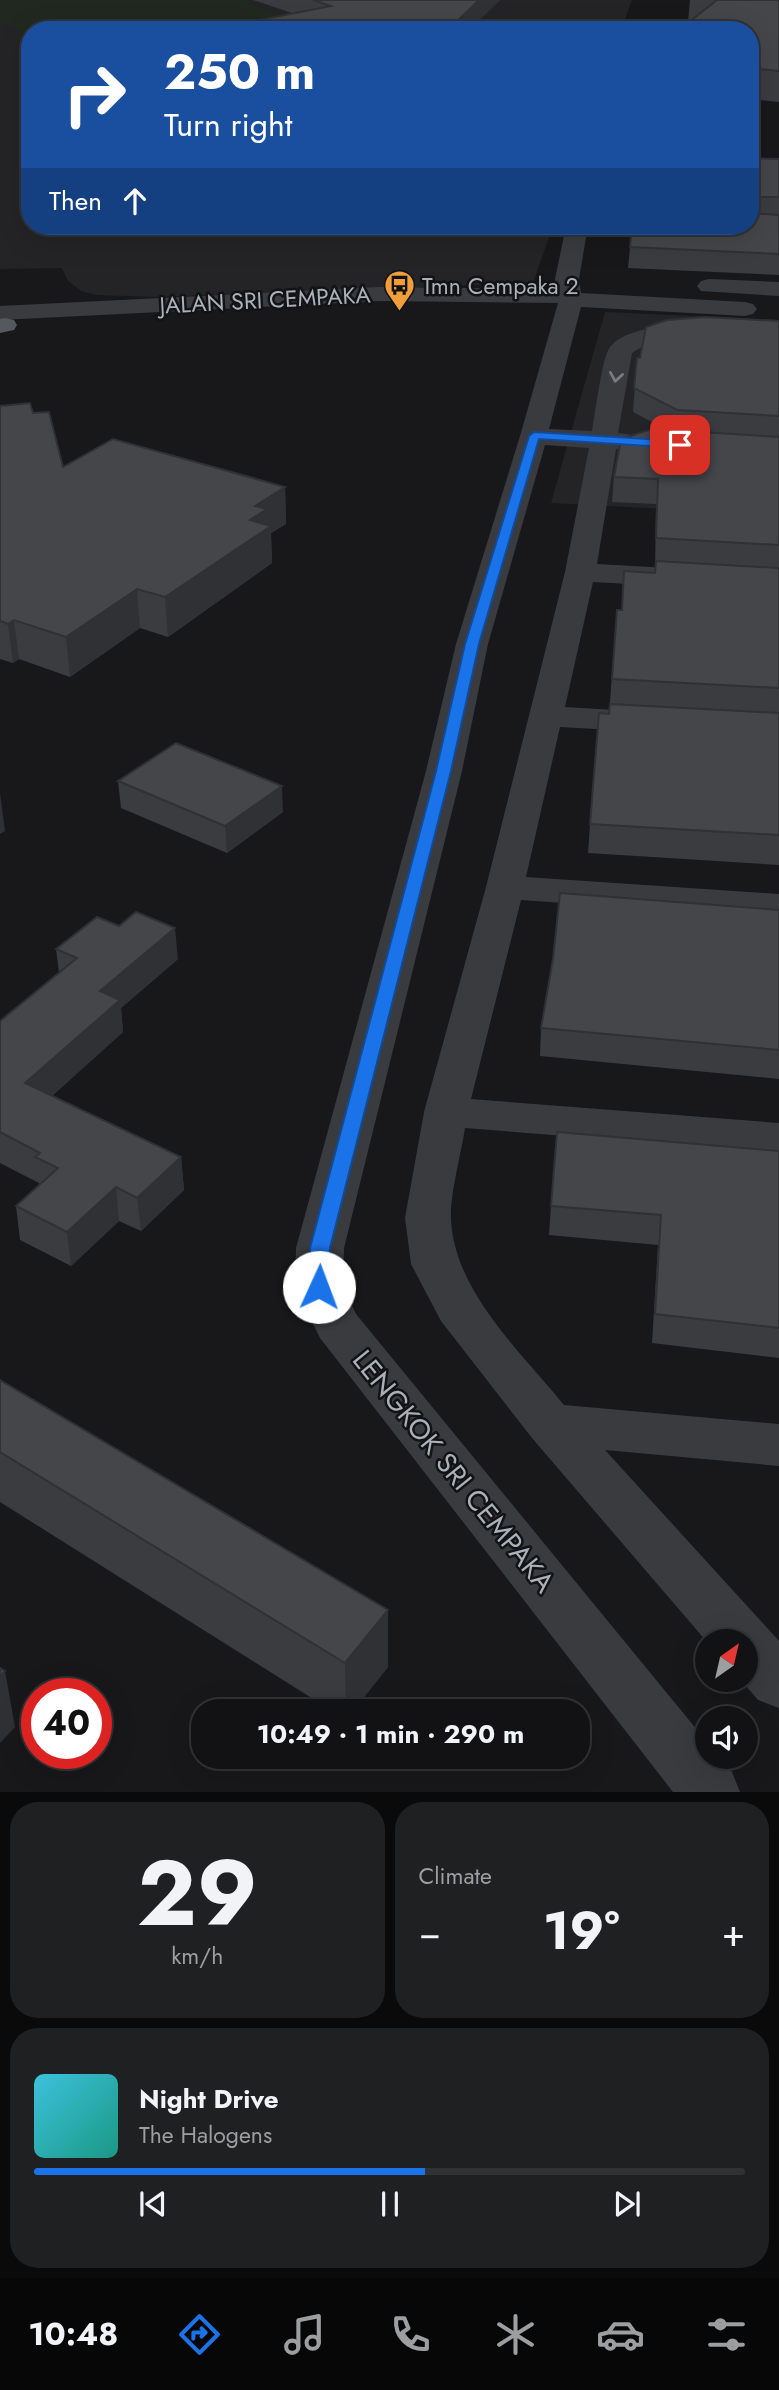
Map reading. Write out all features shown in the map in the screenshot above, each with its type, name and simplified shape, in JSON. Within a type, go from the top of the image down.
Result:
[{"type":"street","name":"LENGKOK SRI CEMPAKA","points":[[577,235],[569,289],[534,436],[472,644],[440,784],[320,1248],[319,1287],[337,1325],[710,1791]]},
{"type":"street","points":[[569,289],[779,289]]},
{"type":"street","name":"JALAN SRI CEMPAKA","points":[[1,322],[410,301],[555,301],[569,289],[779,311]]},
{"type":"street","points":[[732,1629],[550,1424],[458,1308],[435,1264],[428,1218],[446,1112],[505,887],[580,572],[606,440],[620,350],[628,342],[646,335],[667,333],[779,335]]},
{"type":"street","points":[[534,436],[659,444]]},
{"type":"street","points":[[580,572],[779,583]]},
{"type":"street","points":[[544,716],[682,724]]},
{"type":"street","points":[[505,887],[779,905]]},
{"type":"street","points":[[446,1112],[779,1138]]},
{"type":"street","points":[[550,1424],[779,1445]]},
{"type":"street","points":[[758,1659],[779,1682]]},
{"type":"shaded area","points":[[0,0],[632,0],[624,21],[21,21],[21,235],[550,235],[533,283],[156,297],[97,295],[81,291],[68,281],[62,268],[0,269]]},
{"type":"shaded area","points":[[0,0],[242,0],[296,21],[21,21],[21,30],[0,22]]},
{"type":"shaded area","points":[[605,312],[779,320],[779,515],[551,503]]},
{"type":"building","points":[[313,0],[479,0],[457,21],[254,21],[331,6]]},
{"type":"building","points":[[717,0],[779,0],[779,71],[759,69],[759,21],[690,21]]},
{"type":"building","points":[[759,158],[779,159],[779,197],[759,197]]},
{"type":"building","points":[[759,214],[779,215],[779,254],[630,247],[631,235],[759,235]]},
{"type":"building","points":[[705,317],[779,321],[779,416],[677,410],[634,388],[637,358],[640,358],[646,327],[667,320]]},
{"type":"building","points":[[30,403],[33,413],[49,412],[63,467],[113,439],[285,487],[255,506],[267,509],[250,520],[271,526],[165,597],[137,589],[66,637],[14,620],[8,624],[0,621],[0,406]]},
{"type":"building","points":[[652,429],[779,437],[779,545],[656,538],[658,479],[614,477],[621,439]]},
{"type":"building","points":[[656,561],[779,568],[779,688],[612,679],[617,610],[622,610],[624,571],[655,573]]},
{"type":"building","points":[[610,704],[779,713],[779,835],[590,824],[599,713],[609,714]]},
{"type":"building","points":[[176,743],[282,786],[225,826],[118,781]]},
{"type":"building","points":[[560,893],[779,910],[779,1050],[541,1028],[553,959]]},
{"type":"building","points":[[136,912],[175,928],[100,991],[120,1000],[25,1083],[181,1157],[137,1198],[116,1187],[67,1232],[16,1206],[58,1168],[35,1157],[40,1153],[0,1132],[0,1021],[77,958],[56,949],[97,917],[119,926]]},
{"type":"building","points":[[557,1132],[779,1151],[779,1328],[655,1314],[661,1215],[551,1206]]},
{"type":"building","points":[[0,1380],[388,1610],[345,1663],[0,1452]]},
{"type":"place","name":"Tmn Cempaka 2","points":[[399,313]]},
{"type":"route","points":[[319,1287],[320,1248],[444,771],[472,644],[534,436],[680,445]]}]
